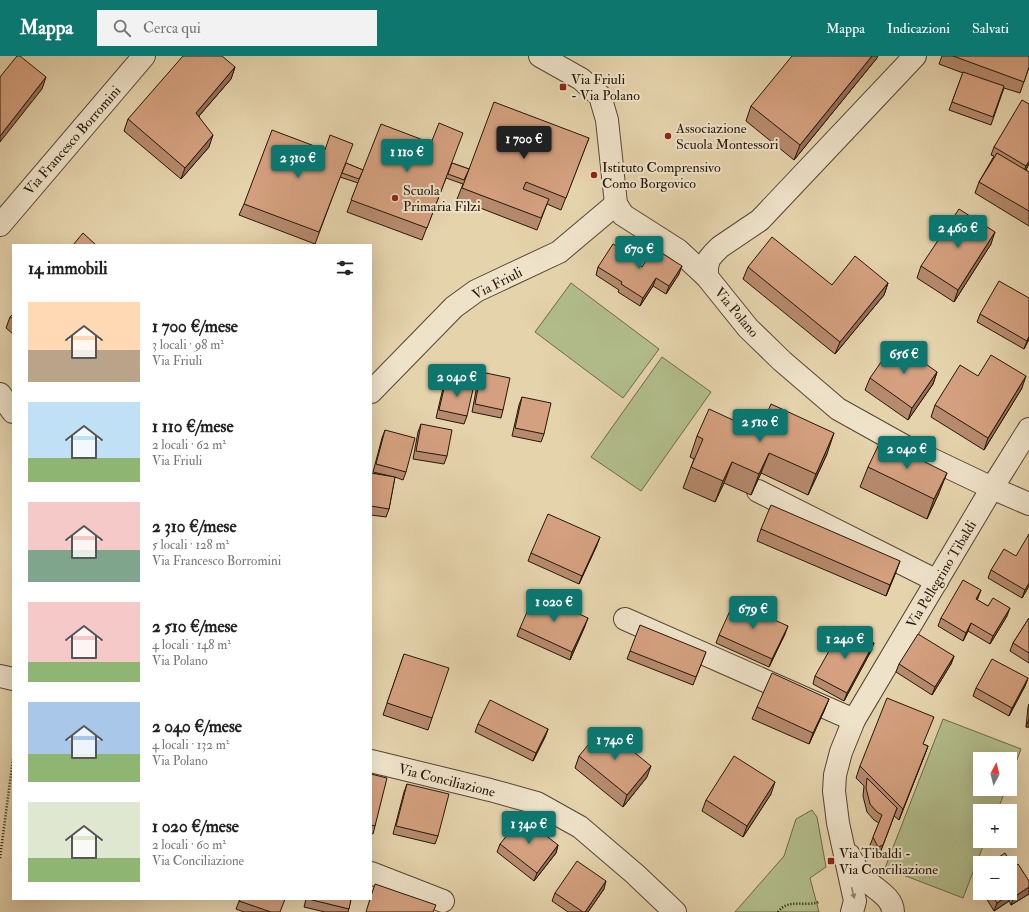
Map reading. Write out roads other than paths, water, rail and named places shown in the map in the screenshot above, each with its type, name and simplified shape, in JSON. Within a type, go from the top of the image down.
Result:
[{"type":"street","name":"Via Francesco Borromini","points":[[0,225],[144,56]]},
{"type":"street","points":[[540,56],[581,79],[600,96],[607,120],[616,204],[624,215],[678,250],[707,277]]},
{"type":"street","name":"Via Polano","points":[[909,62],[760,220],[720,247],[714,253],[709,259],[707,277],[748,328],[782,361],[838,409],[908,448],[1029,504]]},
{"type":"street","name":"Via Friuli","points":[[372,391],[454,307],[476,291],[559,252],[616,204]]},
{"type":"street","points":[[0,394],[12,411]]},
{"type":"street","name":"Via Pellegrino Tibaldi","points":[[852,912],[855,901],[843,846],[834,790],[835,775],[841,752],[854,720],[1029,428]]},
{"type":"street","points":[[758,491],[937,580]]},
{"type":"street","points":[[626,619],[854,720]]},
{"type":"street","points":[[0,676],[12,679]]},
{"type":"street","name":"Via Conciliazione","points":[[372,761],[537,803],[580,828],[635,874],[676,912]]},
{"type":"street","name":"Via Pellegrino Tibaldi","points":[[843,846],[862,876],[888,899],[895,910]]},
{"type":"street","points":[[372,873],[442,901]]},
{"type":"place","name":"Via Friuli - Via Polano","points":[[563,87]]},
{"type":"place","name":"Associazione Scuola Montessori","points":[[668,136]]},
{"type":"place","name":"Istituto Comprensivo Como Borgovico","points":[[594,175]]},
{"type":"place","name":"Scuola Primaria Filzi","points":[[395,198]]},
{"type":"place","name":"Via Tibaldi - Via Conciliazione","points":[[831,861]]}]
